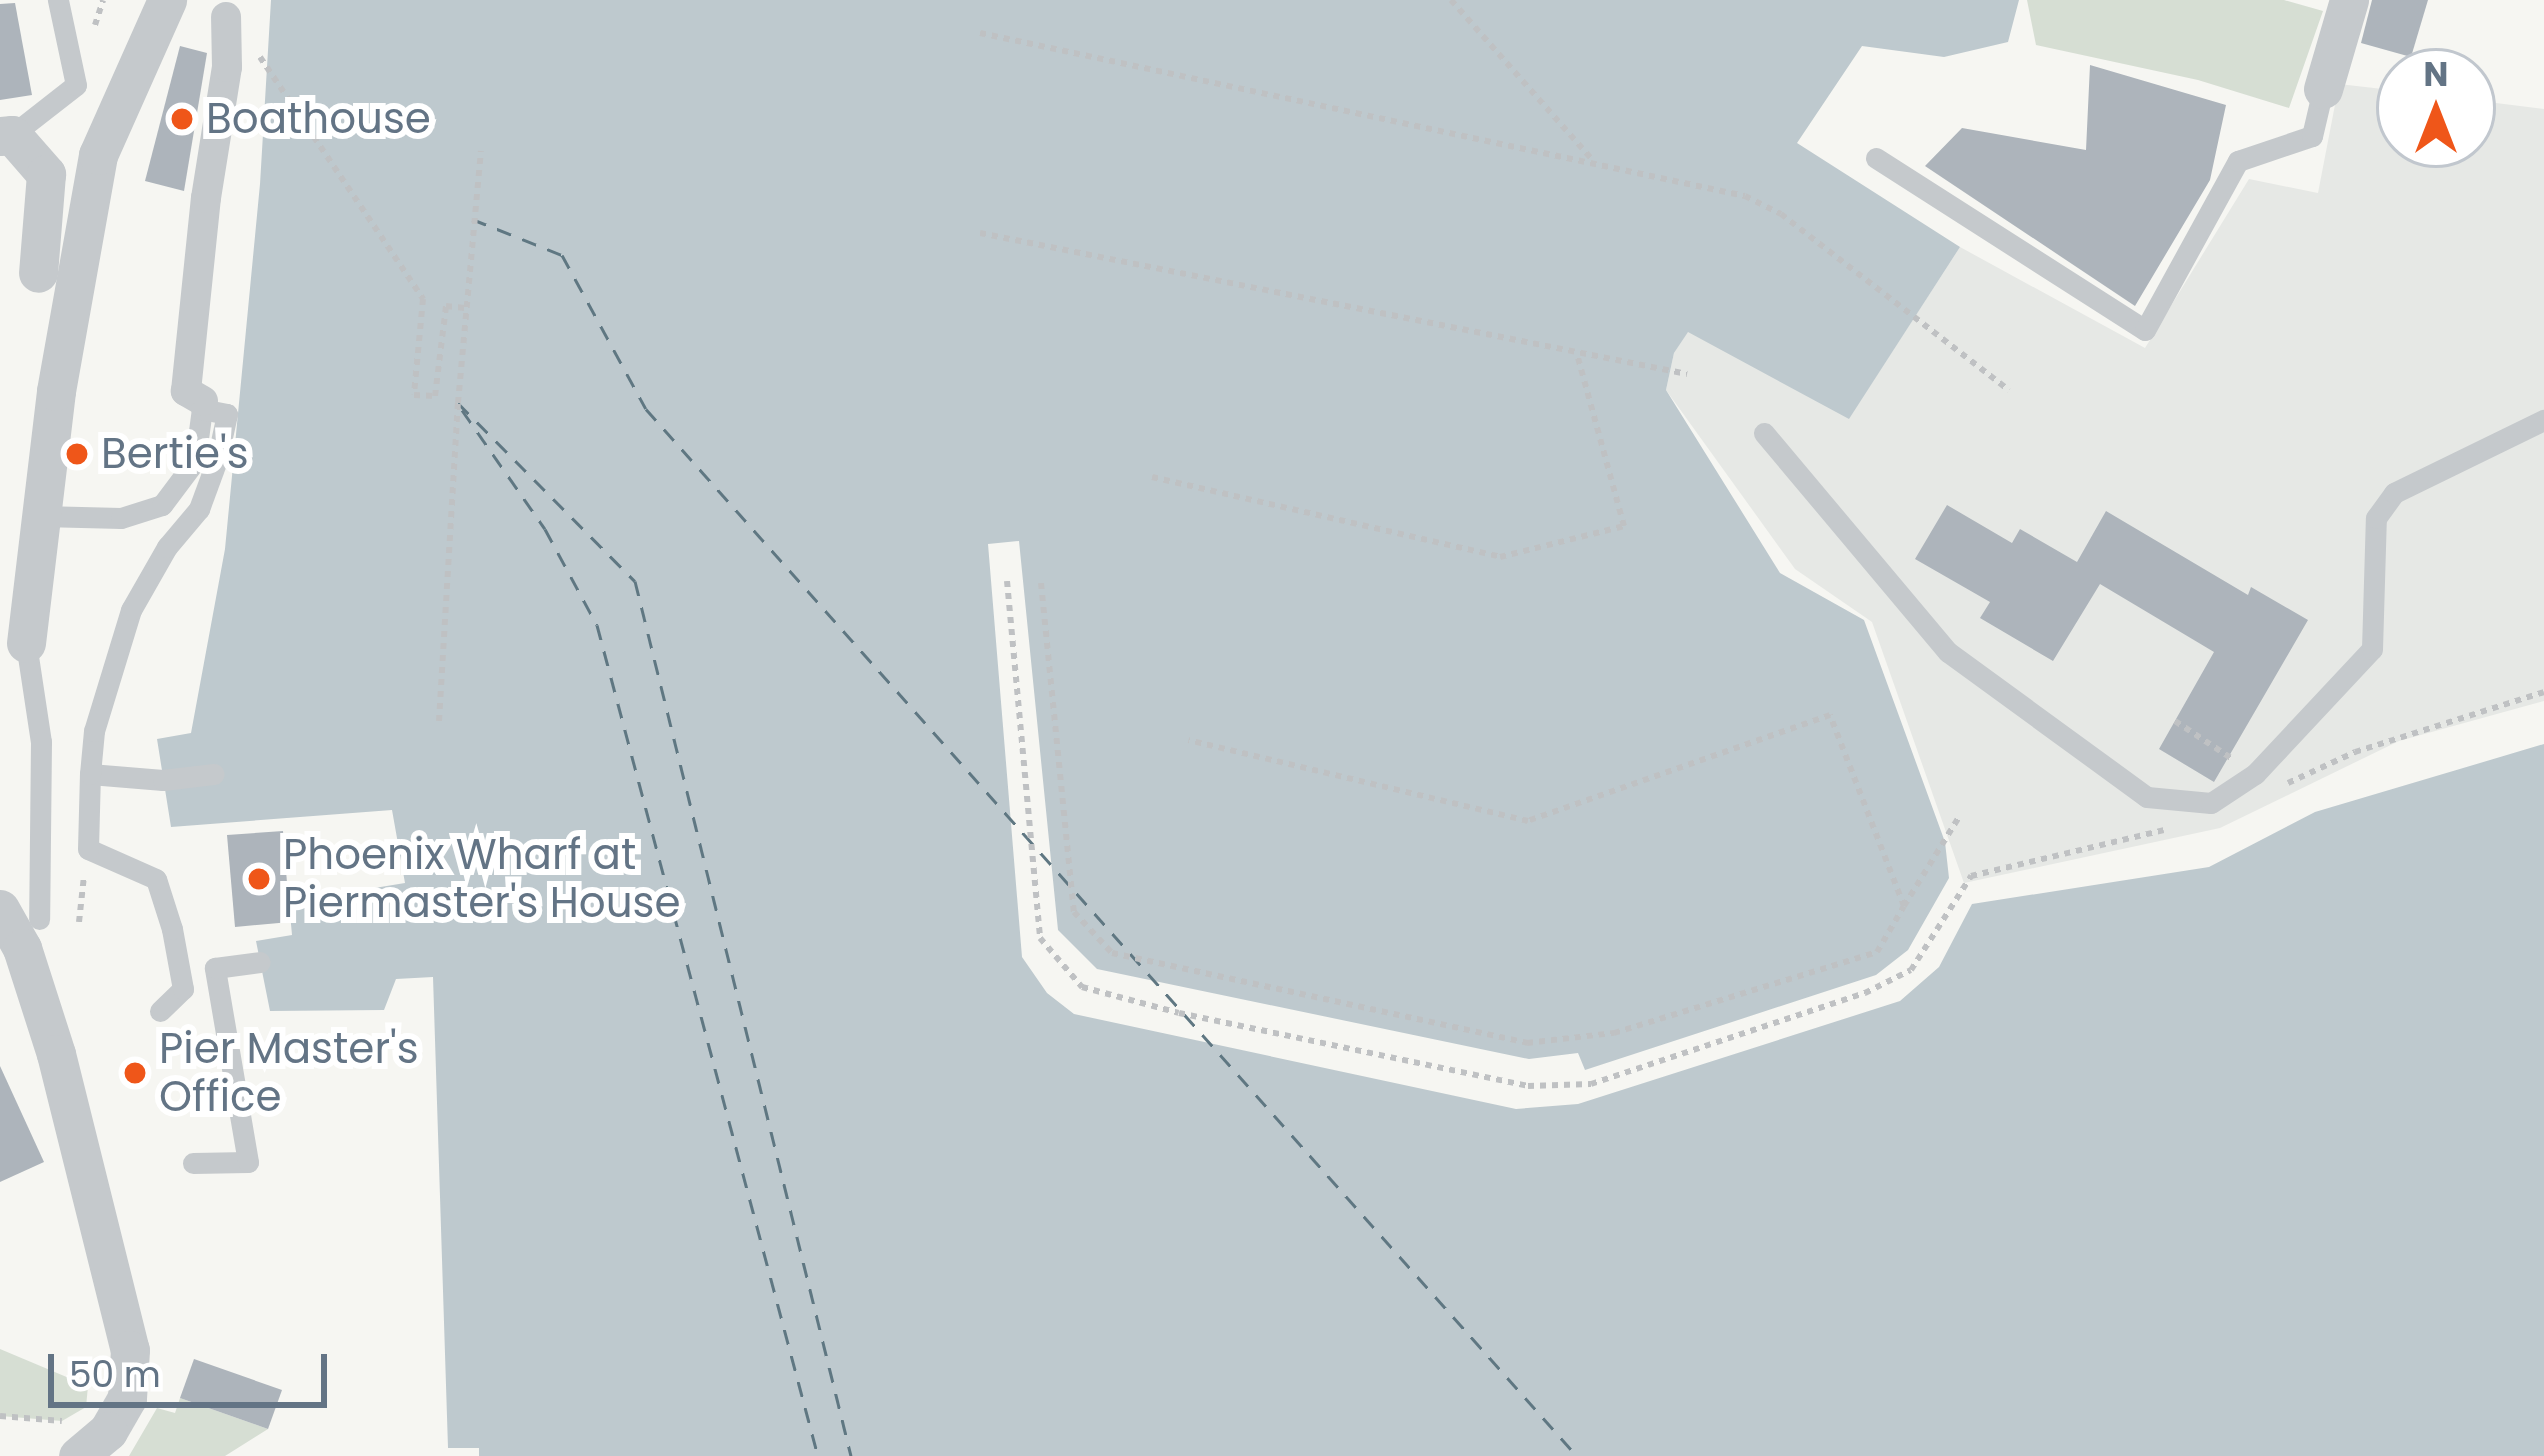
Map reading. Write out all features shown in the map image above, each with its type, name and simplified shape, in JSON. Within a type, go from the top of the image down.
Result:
[{"type":"street","points":[[26,643],[56,391],[98,155],[167,0]]},
{"type":"street","points":[[2323,89],[2349,0]]},
{"type":"street","points":[[202,405],[186,391],[206,198],[227,67],[226,17]]},
{"type":"street","points":[[6,135],[46,174],[38,273]]},
{"type":"street","points":[[0,908],[22,948],[56,1054],[130,1350],[127,1398],[108,1431],[78,1456]]},
{"type":"lane","points":[[6,135],[76,85],[58,0]]},
{"type":"lane","points":[[1876,158],[2145,330],[2238,161],[2312,136],[2323,89]]},
{"type":"lane","points":[[41,516],[122,518],[162,505],[195,461],[202,405],[227,414],[218,460],[199,509],[167,547],[130,610],[94,731],[88,849],[156,879],[183,989],[160,1011]]},
{"type":"lane","points":[[1764,433],[1948,652],[2147,796],[2211,803],[2255,774],[2372,649],[2376,518],[2394,493],[2544,420]]},
{"type":"lane","points":[[26,643],[41,742],[39,919]]},
{"type":"lane","points":[[90,774],[163,780],[214,774]]},
{"type":"lane","points":[[193,1163],[248,1162],[215,968],[260,962]]},
{"type":"path","points":[[1451,0],[1593,161]]},
{"type":"path","points":[[980,33],[1744,196],[1781,214],[2009,390]]},
{"type":"path","points":[[270,68],[423,299],[414,395],[434,395],[446,307],[465,308]]},
{"type":"path","points":[[439,721],[465,308],[481,151]]},
{"type":"path","points":[[980,233],[1687,374]]},
{"type":"path","points":[[1152,477],[1500,557],[1624,526],[1577,354]]},
{"type":"path","points":[[1007,580],[1040,938],[1082,987],[1179,1013],[1528,1086],[1591,1084],[1865,994],[1911,970],[1971,876],[2172,828]]},
{"type":"path","points":[[1041,583],[1074,912],[1112,953],[1527,1043],[1614,1033],[1877,952],[1959,817]]},
{"type":"path","points":[[2273,790],[2355,752],[2544,692]]},
{"type":"path","points":[[1189,740],[1528,821],[1830,715],[1904,906]]},
{"type":"path","points":[[79,922],[88,849]]},
{"type":"path","points":[[0,1416],[62,1421],[74,1414]]},
{"type":"shaded area","points":[[271,0],[2019,0],[2008,42],[1944,57],[1862,46],[1797,143],[1960,247],[1849,419],[1688,332],[1674,353],[1666,390],[1780,573],[1864,620],[1945,842],[1949,878],[1908,950],[1876,975],[1585,1070],[1578,1053],[1529,1059],[1097,969],[1058,930],[1019,541],[988,544],[1022,957],[1047,993],[1074,1014],[1516,1109],[1578,1104],[1900,1001],[1939,967],[1972,904],[2209,867],[2315,812],[2544,744],[2544,1456],[479,1456],[479,1448],[448,1448],[433,977],[396,979],[384,1010],[270,1011],[256,941],[292,935],[289,902],[405,883],[392,810],[171,827],[157,739],[191,733],[225,549],[260,184]]},
{"type":"shaded area","points":[[2027,0],[2284,0],[2323,11],[2289,108],[2198,80],[2036,45]]},
{"type":"shaded area","points":[[2339,84],[2376,88],[2376,168],[2496,168],[2496,103],[2544,109],[2544,701],[2399,741],[2220,828],[1964,883],[1872,622],[1795,569],[1666,390],[1674,353],[1688,331],[1849,418],[1960,247],[2145,348],[2249,179],[2318,193]]},
{"type":"shaded area","points":[[0,1349],[88,1386],[86,1407],[62,1421],[0,1416]]},
{"type":"shaded area","points":[[180,1398],[268,1429],[225,1456],[129,1456],[157,1408],[175,1413]]},
{"type":"building","points":[[2372,0],[2428,0],[2414,48],[2361,43]]},
{"type":"building","points":[[15,3],[32,95],[0,100],[0,4]]},
{"type":"building","name":"Boathouse","points":[[180,46],[207,53],[184,191],[145,181]]},
{"type":"building","points":[[2090,65],[2226,105],[2210,180],[2135,306],[1925,166],[1962,128],[2086,150]]},
{"type":"building","points":[[1947,505],[2012,543],[2020,529],[2077,562],[2106,511],[2248,595],[2251,587],[2308,620],[2214,782],[2159,749],[2214,652],[2100,584],[2053,661],[1980,618],[1990,602],[1915,559]]},
{"type":"building","name":"Phoenix Wharf at Piermaster's House","points":[[283,831],[290,922],[235,927],[227,835]]},
{"type":"building","points":[[0,1066],[44,1162],[0,1182]]},
{"type":"building","points":[[194,1359],[282,1390],[268,1429],[180,1398]]},
{"type":"ferry route","points":[[472,219],[562,255],[646,409],[1577,1456]]},
{"type":"ferry route","points":[[458,403],[635,581],[851,1456]]},
{"type":"ferry route","points":[[462,410],[545,529],[597,625],[818,1456]]},
{"type":"place","name":"Boathouse","points":[[182,119]]},
{"type":"place","name":"Bertie's","points":[[77,454]]},
{"type":"place","name":"Phoenix Wharf at Piermaster's House","points":[[259,879]]},
{"type":"place","name":"Pier Master's Office","points":[[135,1073]]}]
